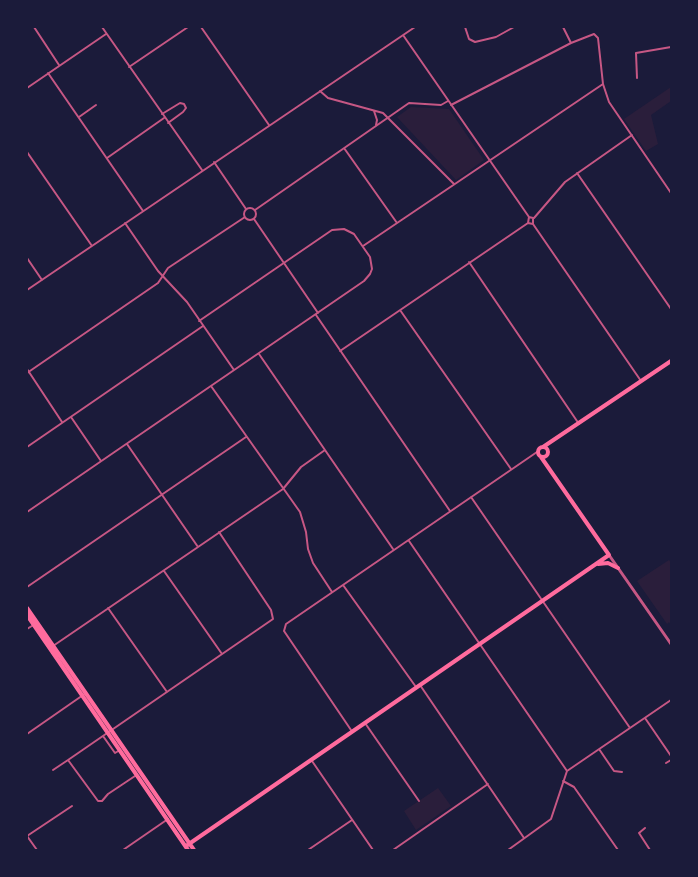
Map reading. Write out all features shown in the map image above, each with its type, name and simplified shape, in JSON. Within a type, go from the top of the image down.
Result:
[{"type":"main road","points":[[188,847],[352,731],[609,555],[537,452],[539,448],[579,424],[671,360]]},
{"type":"main road","points":[[541,457],[547,454],[558,437]]},
{"type":"main road","points":[[543,447],[547,449],[551,470]]},
{"type":"main road","points":[[595,565],[608,563],[618,568]]},
{"type":"main road","points":[[27,608],[35,624]]},
{"type":"main road","points":[[27,615],[52,647],[107,733],[188,847],[194,850]]},
{"type":"main road","points":[[107,733],[169,818]]},
{"type":"street","points":[[34,27],[59,66]]},
{"type":"street","points":[[102,27],[202,170]]},
{"type":"street","points":[[129,67],[188,27]]},
{"type":"street","points":[[201,27],[268,124]]},
{"type":"street","points":[[27,291],[268,124],[320,92],[415,27]]},
{"type":"street","points":[[465,27],[469,39],[476,42],[496,37],[514,27]]},
{"type":"street","points":[[563,27],[571,43]]},
{"type":"street","points":[[27,88],[106,34]]},
{"type":"street","points":[[451,105],[571,43],[594,34],[598,38],[603,84],[609,102],[671,193]]},
{"type":"street","points":[[403,35],[528,217],[528,223]]},
{"type":"street","points":[[637,78],[636,53],[671,47]]},
{"type":"street","points":[[48,74],[143,211]]},
{"type":"street","points":[[363,246],[603,84]]},
{"type":"street","points":[[320,92],[328,98],[374,110],[389,117],[454,184]]},
{"type":"street","points":[[255,210],[409,103],[441,105],[448,100]]},
{"type":"street","points":[[162,114],[180,103],[184,104],[186,108],[183,112],[168,123]]},
{"type":"street","points":[[79,117],[96,105]]},
{"type":"street","points":[[374,110],[376,125]]},
{"type":"street","points":[[107,158],[164,118]]},
{"type":"street","points":[[632,135],[560,187],[534,218],[533,224],[641,381]]},
{"type":"street","points":[[344,148],[397,223]]},
{"type":"street","points":[[27,152],[92,246]]},
{"type":"street","points":[[27,164],[32,160]]},
{"type":"street","points":[[62,423],[28,372],[158,283],[168,268],[245,217],[246,209],[214,162]]},
{"type":"street","points":[[577,173],[671,309]]},
{"type":"street","points":[[246,209],[250,207],[255,210]]},
{"type":"street","points":[[254,219],[255,210]]},
{"type":"street","points":[[245,217],[254,219]]},
{"type":"street","points":[[528,217],[534,218]]},
{"type":"street","points":[[254,219],[340,351],[450,511]]},
{"type":"street","points":[[125,223],[163,277],[187,302],[234,371]]},
{"type":"street","points":[[340,351],[528,223],[533,224]]},
{"type":"street","points":[[27,512],[368,278],[372,268],[371,263],[354,234],[338,229],[332,230],[199,321]]},
{"type":"street","points":[[27,258],[42,280]]},
{"type":"street","points":[[469,262],[579,424]]},
{"type":"street","points":[[400,310],[511,469]]},
{"type":"street","points":[[27,447],[203,326]]},
{"type":"street","points":[[259,354],[394,550]]},
{"type":"street","points":[[211,386],[300,512],[313,563],[332,592]]},
{"type":"street","points":[[71,417],[102,461]]},
{"type":"street","points":[[27,586],[246,437]]},
{"type":"street","points":[[127,444],[198,547]]},
{"type":"street","points":[[52,647],[283,489],[301,466],[325,450]]},
{"type":"street","points":[[352,731],[284,631],[284,627],[537,452]]},
{"type":"street","points":[[471,496],[630,728]]},
{"type":"street","points":[[53,770],[269,623],[273,617],[271,610],[219,532]]},
{"type":"street","points":[[409,540],[567,771]]},
{"type":"street","points":[[609,555],[671,644]]},
{"type":"street","points":[[164,571],[222,655]]},
{"type":"street","points":[[343,585],[418,686],[524,838]]},
{"type":"street","points":[[108,608],[167,692]]},
{"type":"street","points":[[27,629],[35,624]]},
{"type":"street","points":[[27,734],[84,694]]},
{"type":"street","points":[[508,850],[551,819],[567,771],[671,700]]},
{"type":"street","points":[[645,718],[671,758],[666,764]]},
{"type":"street","points":[[365,723],[419,801]]},
{"type":"street","points":[[599,749],[614,771],[622,772]]},
{"type":"street","points":[[68,760],[98,801],[102,801],[108,794],[137,775]]},
{"type":"street","points":[[311,760],[373,850]]},
{"type":"street","points":[[563,781],[574,786],[618,850]]},
{"type":"street","points":[[393,850],[488,784]]},
{"type":"street","points":[[37,850],[27,836],[72,806]]},
{"type":"street","points":[[123,850],[169,818]]},
{"type":"street","points":[[308,850],[352,820]]},
{"type":"street","points":[[645,828],[639,833],[650,850]]},
{"type":"shaded area","points":[[671,87],[671,101],[651,115],[658,144],[646,151],[624,119]]},
{"type":"shaded area","points":[[411,107],[449,109],[484,160],[456,180],[397,117]]},
{"type":"shaded area","points":[[669,560],[671,563],[671,625],[669,622],[667,624],[637,581]]},
{"type":"shaded area","points":[[438,788],[451,806],[416,830],[404,811]]}]
